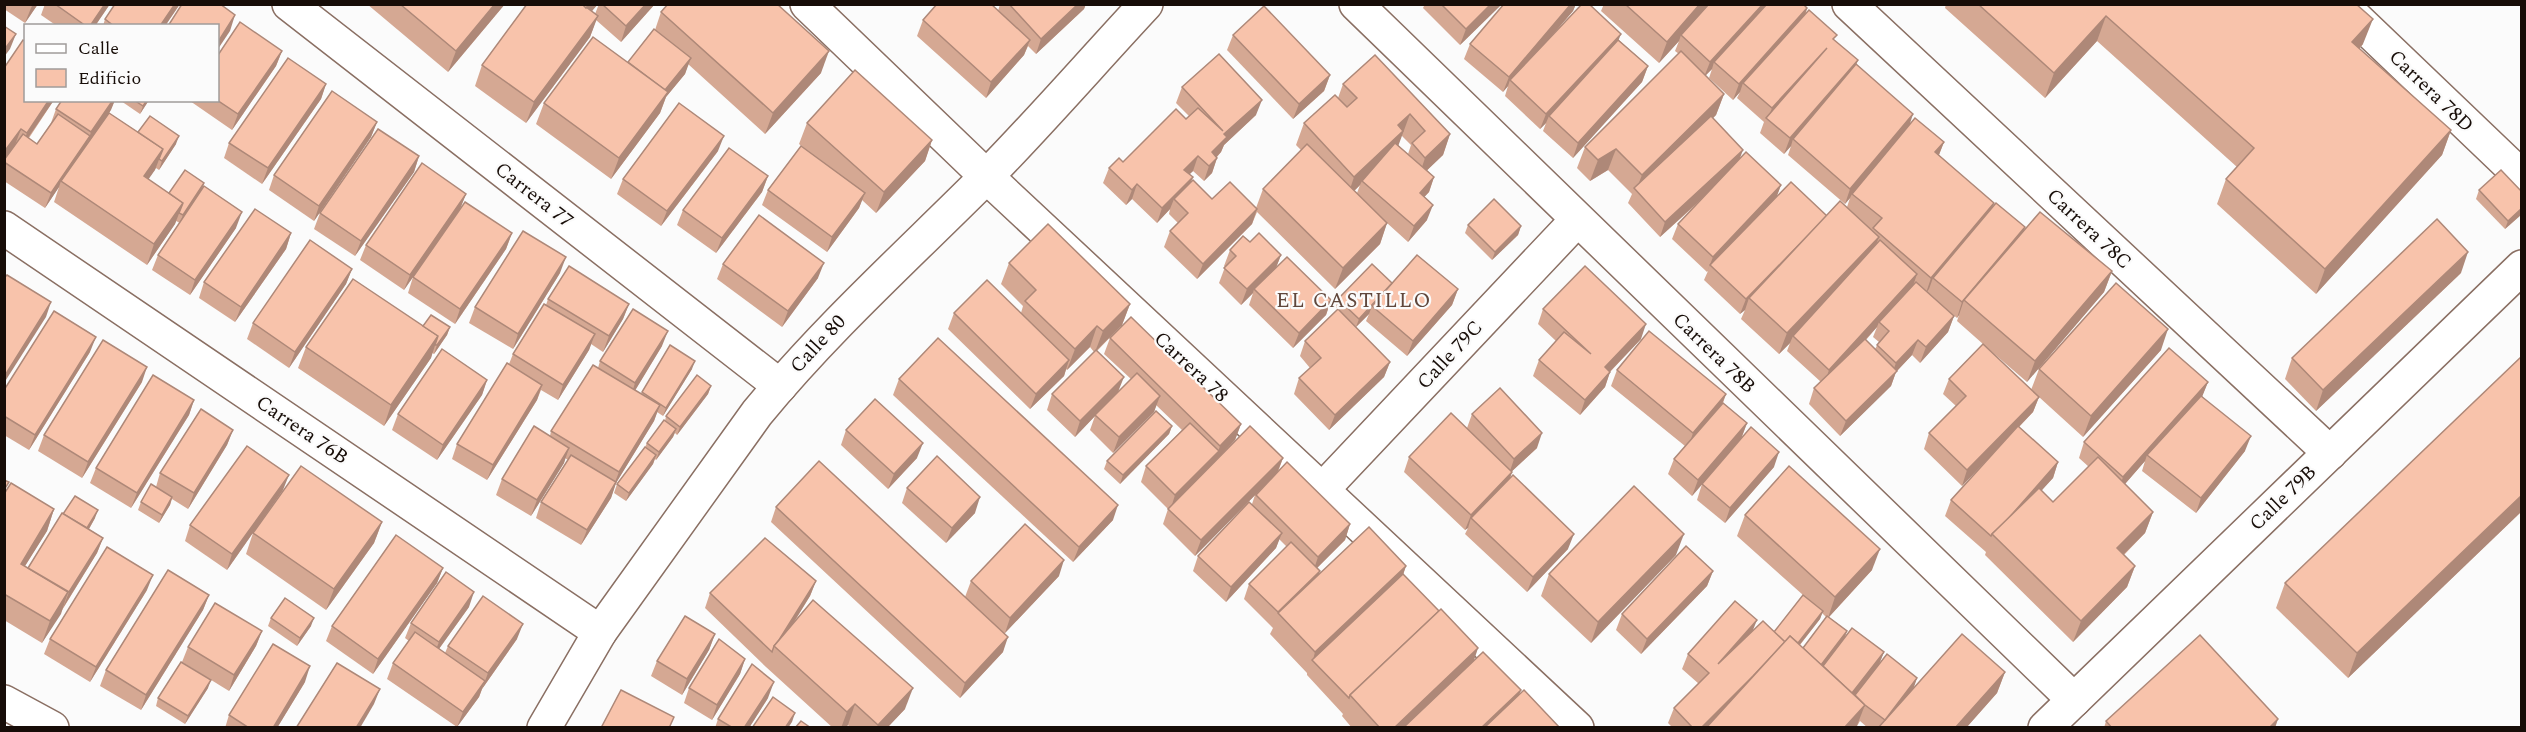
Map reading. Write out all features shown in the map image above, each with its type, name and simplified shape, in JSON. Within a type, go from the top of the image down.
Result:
[{"type":"street","name":"Carrera 77","points":[[289,4],[780,386]]},
{"type":"street","name":"Carrera 78","points":[[807,4],[986,176],[1577,728]]},
{"type":"street","name":"Calle 80","points":[[544,728],[600,632],[757,413],[813,347],[986,176],[1146,4]]},
{"type":"street","name":"Carrera 78B","points":[[1356,4],[2074,700]]},
{"type":"street","name":"Carrera 78C","points":[[1849,4],[2330,453]]},
{"type":"street","name":"Carrera 78D","points":[[2341,4],[2522,177]]},
{"type":"street","name":"Calle 79C","points":[[1322,490],[1577,220]]},
{"type":"street","name":"Carrera 76B","points":[[4,228],[600,632]]},
{"type":"street","name":"Calle 79B","points":[[2045,728],[2522,267]]},
{"type":"street","points":[[4,702],[52,728]]},
{"type":"building","points":[[55,4],[105,4],[91,24],[83,24]]},
{"type":"building","points":[[115,4],[175,4],[161,24],[111,24],[105,19]]},
{"type":"building","points":[[182,4],[220,4],[235,15],[219,40],[219,24],[169,24]]},
{"type":"building","points":[[400,4],[495,4],[456,51]]},
{"type":"building","points":[[527,4],[582,4],[598,16],[534,102],[482,65]]},
{"type":"building","points":[[602,4],[646,4],[626,26]]},
{"type":"building","points":[[668,4],[777,4],[829,51],[773,113],[661,12]]},
{"type":"building","points":[[937,4],[991,4],[1030,40],[991,82],[923,20]]},
{"type":"building","points":[[1009,4],[1078,4],[1041,39]]},
{"type":"building","points":[[1441,4],[1491,4],[1466,29]]},
{"type":"building","points":[[1504,4],[1571,4],[1509,77],[1470,44]]},
{"type":"building","points":[[1582,4],[1589,4],[1621,34],[1546,114],[1510,80]]},
{"type":"building","points":[[1625,4],[1700,4],[1667,42]]},
{"type":"building","points":[[1709,4],[1763,4],[1710,62],[1681,35]]},
{"type":"building","points":[[1767,4],[1803,4],[1807,8],[1739,84],[1714,62]]},
{"type":"building","points":[[1978,4],[2356,4],[2373,19],[2352,42],[2451,130],[2325,269],[2226,179],[2254,148],[2106,16],[2054,73]]},
{"type":"building","points":[[1264,6],[1330,75],[1299,104],[1233,35]]},
{"type":"building","points":[[1809,10],[1837,35],[1833,39],[1858,60],[1790,138],[1766,118],[1827,48],[1772,108],[1743,83]]},
{"type":"building","points":[[240,22],[282,51],[238,114],[219,101],[219,54]]},
{"type":"building","points":[[4,26],[16,34],[4,50]]},
{"type":"building","points":[[654,29],[691,58],[665,90],[628,62]]},
{"type":"building","points":[[593,37],[668,92],[619,158],[544,103]]},
{"type":"building","points":[[1618,40],[1648,66],[1578,143],[1549,116]]},
{"type":"building","points":[[24,41],[24,102],[48,102],[27,133],[21,129],[4,152],[4,68]]},
{"type":"building","points":[[1681,51],[1724,94],[1642,175],[1616,149],[1598,160],[1585,147]]},
{"type":"building","points":[[1219,54],[1262,100],[1224,134],[1227,137],[1212,152],[1217,158],[1209,166],[1198,156],[1184,170],[1193,177],[1162,208],[1137,184],[1132,190],[1109,168],[1119,158],[1123,162],[1176,109],[1186,119],[1198,108],[1223,131],[1182,87]]},
{"type":"building","points":[[1375,55],[1450,134],[1425,158],[1412,143],[1425,131],[1410,114],[1398,125],[1403,131],[1354,177],[1304,123],[1335,95],[1347,107],[1357,98],[1343,84]]},
{"type":"building","points":[[288,58],[326,84],[268,168],[229,143]]},
{"type":"building","points":[[1856,64],[1913,114],[1850,189],[1793,139]]},
{"type":"building","points":[[855,70],[932,140],[884,192],[807,123]]},
{"type":"building","points":[[332,91],[377,122],[319,206],[274,175]]},
{"type":"building","points":[[61,102],[112,102],[91,132],[56,109]]},
{"type":"building","points":[[679,103],[724,136],[667,211],[623,179]]},
{"type":"building","points":[[109,113],[163,149],[144,176],[183,203],[154,244],[61,181]]},
{"type":"building","points":[[58,114],[90,136],[51,193],[4,160],[23,134],[37,144]]},
{"type":"building","points":[[150,116],[179,136],[162,161],[159,159],[163,149],[138,132]]},
{"type":"building","points":[[1711,116],[1743,150],[1665,222],[1634,188]]},
{"type":"building","points":[[1915,118],[1944,142],[1935,152],[1994,203],[1931,278],[1873,228],[1882,218],[1852,194]]},
{"type":"building","points":[[378,129],[419,156],[361,241],[320,213]]},
{"type":"building","points":[[1395,143],[1434,177],[1420,193],[1433,205],[1414,226],[1362,181]]},
{"type":"building","points":[[1307,144],[1387,223],[1343,268],[1263,189]]},
{"type":"building","points":[[801,146],[865,193],[832,237],[768,190]]},
{"type":"building","points":[[729,148],[768,176],[722,238],[683,210]]},
{"type":"building","points":[[1746,152],[1781,185],[1713,257],[1678,224]]},
{"type":"building","points":[[422,163],[466,194],[410,275],[366,245]]},
{"type":"building","points":[[185,170],[204,183],[183,215],[179,213],[183,203],[169,193]]},
{"type":"building","points":[[2501,170],[2522,192],[2522,208],[2508,221],[2479,190]]},
{"type":"building","points":[[1193,180],[1212,199],[1230,182],[1257,209],[1203,264],[1170,231],[1188,213],[1174,199]]},
{"type":"building","points":[[1791,182],[1827,216],[1746,299],[1710,265]]},
{"type":"building","points":[[204,186],[242,212],[195,280],[158,255]]},
{"type":"building","points":[[1494,199],[1521,226],[1495,252],[1468,225]]},
{"type":"building","points":[[1840,201],[1879,237],[1787,333],[1749,298]]},
{"type":"building","points":[[465,202],[512,233],[460,309],[413,277]]},
{"type":"building","points":[[1996,203],[2025,227],[1962,302],[1933,278]]},
{"type":"building","points":[[255,209],[291,233],[241,307],[204,282]]},
{"type":"building","points":[[2040,212],[2112,271],[2035,361],[1964,300]]},
{"type":"building","points":[[759,215],[824,263],[788,311],[723,264]]},
{"type":"building","points":[[2437,219],[2468,252],[2323,390],[2292,358]]},
{"type":"building","points":[[1048,224],[1130,304],[1103,331],[1097,326],[1075,349],[1025,301],[1036,290],[1009,263]]},
{"type":"building","points":[[523,231],[566,257],[518,334],[475,307]]},
{"type":"building","points":[[1259,233],[1281,255],[1247,289],[1224,268],[1236,256],[1230,250],[1243,236],[1250,242]]},
{"type":"building","points":[[310,240],[352,269],[295,352],[253,323]]},
{"type":"building","points":[[1880,240],[1917,274],[1829,370],[1793,336]]},
{"type":"building","points":[[1417,255],[1458,289],[1413,341],[1372,306]]},
{"type":"building","points":[[1287,257],[1331,300],[1299,333],[1254,289]]},
{"type":"building","points":[[1372,264],[1392,283],[1359,319],[1338,299]]},
{"type":"building","points":[[569,266],[629,304],[609,336],[548,299]]},
{"type":"building","points":[[1585,266],[1646,324],[1605,367],[1610,372],[1585,400],[1539,360],[1564,332],[1591,354],[1543,309]]},
{"type":"building","points":[[7,275],[51,302],[4,377],[4,278]]},
{"type":"building","points":[[353,279],[438,336],[391,405],[306,347]]},
{"type":"building","points":[[987,280],[1069,360],[1036,394],[954,313]]},
{"type":"building","points":[[1916,282],[1954,316],[1926,347],[1918,340],[1896,363],[1877,345],[1889,331],[1879,322]]},
{"type":"building","points":[[2116,283],[2168,329],[2091,416],[2039,369]]},
{"type":"building","points":[[544,304],[595,334],[563,385],[513,354]]},
{"type":"building","points":[[633,309],[668,331],[635,383],[600,361]]},
{"type":"building","points":[[1338,309],[1390,362],[1335,415],[1299,378],[1321,358],[1305,341]]},
{"type":"building","points":[[54,311],[96,337],[35,435],[4,416],[4,390]]},
{"type":"building","points":[[431,315],[450,327],[437,345],[435,345],[438,336],[423,326]]},
{"type":"building","points":[[1131,317],[1241,424],[1220,446],[1110,338]]},
{"type":"building","points":[[1649,331],[1726,394],[1693,433],[1617,370]]},
{"type":"building","points":[[938,338],[1118,505],[1079,547],[899,379]]},
{"type":"building","points":[[1865,339],[1897,371],[1846,421],[1814,388]]},
{"type":"building","points":[[103,340],[147,367],[88,462],[44,435]]},
{"type":"building","points":[[1983,344],[2039,397],[1967,470],[1929,433],[1966,396],[1949,379]]},
{"type":"building","points":[[670,345],[695,361],[666,408],[642,392]]},
{"type":"building","points":[[2169,348],[2208,382],[2123,477],[2084,442]]},
{"type":"building","points":[[442,349],[487,380],[443,445],[398,414]]},
{"type":"building","points":[[1096,350],[1124,377],[1080,421],[1052,394]]},
{"type":"building","points":[[2522,356],[2522,495],[2357,653],[2285,583]]},
{"type":"building","points":[[507,363],[542,385],[493,465],[457,444]]},
{"type":"building","points":[[593,365],[660,405],[619,472],[551,431]]},
{"type":"building","points":[[1137,373],[1160,396],[1119,437],[1095,415]]},
{"type":"building","points":[[153,375],[194,400],[137,493],[96,468]]},
{"type":"building","points":[[697,375],[711,386],[680,427],[666,416]]},
{"type":"building","points":[[1500,388],[1542,433],[1514,459],[1472,414]]},
{"type":"building","points":[[2201,396],[2251,436],[2201,498],[2147,455]]},
{"type":"building","points":[[875,399],[923,443],[894,474],[846,430]]},
{"type":"building","points":[[1723,403],[1747,423],[1698,480],[1674,459]]},
{"type":"building","points":[[201,409],[233,430],[194,493],[160,473]]},
{"type":"building","points":[[1156,411],[1172,426],[1123,475],[1107,461]]},
{"type":"building","points":[[1451,413],[1512,472],[1471,515],[1409,457]]},
{"type":"building","points":[[664,420],[676,429],[659,452],[647,443]]},
{"type":"building","points":[[1190,423],[1219,451],[1175,495],[1146,466]]},
{"type":"building","points":[[534,426],[569,448],[537,500],[502,479]]},
{"type":"building","points":[[1250,426],[1283,458],[1201,540],[1168,509]]},
{"type":"building","points":[[2018,426],[2058,462],[1991,536],[1951,500]]},
{"type":"building","points":[[1751,427],[1779,452],[1730,508],[1702,484]]},
{"type":"building","points":[[247,446],[289,475],[232,554],[190,525]]},
{"type":"building","points":[[645,447],[656,455],[629,493],[617,484]]},
{"type":"building","points":[[571,455],[616,482],[587,530],[541,502]]},
{"type":"building","points":[[937,456],[980,497],[952,528],[907,488]]},
{"type":"building","points":[[2098,457],[2153,512],[2117,548],[2135,566],[2081,621],[1992,534],[2039,488],[2053,502]]},
{"type":"building","points":[[819,461],[1008,637],[965,683],[776,507]]},
{"type":"building","points":[[1287,462],[1350,524],[1318,557],[1256,495]]},
{"type":"building","points":[[301,466],[382,522],[334,589],[253,533]]},
{"type":"building","points":[[1789,466],[1880,549],[1835,597],[1745,515]]},
{"type":"building","points":[[1513,475],[1574,534],[1533,577],[1471,518]]},
{"type":"building","points":[[4,480],[9,482],[4,490]]},
{"type":"building","points":[[11,483],[54,509],[21,564],[68,592],[50,621],[4,594],[4,494]]},
{"type":"building","points":[[151,484],[172,497],[162,515],[141,502]]},
{"type":"building","points":[[1634,486],[1684,534],[1598,622],[1549,574]]},
{"type":"building","points":[[75,496],[98,510],[87,528],[63,514]]},
{"type":"building","points":[[1249,502],[1282,533],[1231,587],[1198,556]]},
{"type":"building","points":[[62,513],[103,538],[69,592],[28,568]]},
{"type":"building","points":[[1025,524],[1064,560],[1010,618],[971,581]]},
{"type":"building","points":[[1369,527],[1406,566],[1315,652],[1278,613]]},
{"type":"building","points":[[396,535],[443,568],[378,659],[332,626]]},
{"type":"building","points":[[765,538],[816,581],[772,652],[710,593]]},
{"type":"building","points":[[1291,542],[1320,571],[1278,612],[1249,584]]},
{"type":"building","points":[[1686,546],[1713,571],[1647,639],[1622,614]]},
{"type":"building","points":[[107,547],[153,575],[96,667],[50,639]]},
{"type":"building","points":[[168,570],[209,595],[146,695],[106,670]]},
{"type":"building","points":[[446,572],[474,592],[439,642],[411,623]]},
{"type":"building","points":[[1403,574],[1439,611],[1349,698],[1312,660]]},
{"type":"building","points":[[1803,595],[1823,611],[1798,643],[1790,636],[1785,642],[1774,632]]},
{"type":"building","points":[[483,596],[523,624],[488,673],[448,646]]},
{"type":"building","points":[[285,598],[314,618],[300,638],[271,618]]},
{"type":"building","points":[[813,600],[913,688],[878,725],[855,704],[847,712],[774,646]]},
{"type":"building","points":[[1735,601],[1757,620],[1718,664],[1763,621],[1785,642],[1701,728],[1693,728],[1674,708],[1709,673],[1688,654]]},
{"type":"building","points":[[215,603],[262,631],[234,675],[188,647]]},
{"type":"building","points":[[1441,609],[1478,648],[1394,728],[1380,728],[1350,695]]},
{"type":"building","points":[[685,616],[715,634],[687,679],[657,661]]},
{"type":"building","points":[[1827,616],[1847,631],[1821,665],[1803,648]]},
{"type":"building","points":[[1852,628],[1884,652],[1852,693],[1823,666]]},
{"type":"building","points":[[415,632],[485,681],[463,712],[393,663]]},
{"type":"building","points":[[1962,634],[2005,672],[1955,728],[1878,728]]},
{"type":"building","points":[[2200,635],[2278,719],[2269,728],[2112,728],[2106,721]]},
{"type":"building","points":[[1790,636],[1865,705],[1844,728],[1706,728]]},
{"type":"building","points":[[719,639],[745,659],[717,705],[689,688]]},
{"type":"building","points":[[273,644],[310,666],[273,728],[249,728],[229,715]]},
{"type":"building","points":[[1483,652],[1521,690],[1481,728],[1403,728]]},
{"type":"building","points":[[1887,654],[1917,678],[1885,720],[1855,695]]},
{"type":"building","points":[[181,662],[211,680],[188,716],[158,698]]},
{"type":"building","points":[[337,663],[380,689],[356,728],[296,728]]},
{"type":"building","points":[[752,664],[774,682],[744,728],[733,728],[718,719]]},
{"type":"building","points":[[621,690],[674,717],[669,728],[601,728]]},
{"type":"building","points":[[1524,690],[1560,728],[1484,728]]},
{"type":"building","points":[[773,697],[795,713],[785,728],[752,728]]},
{"type":"building","points":[[801,721],[811,728],[795,728]]},
{"type":"district","name":"EL CASTILLO","points":[[1354,301]]}]
